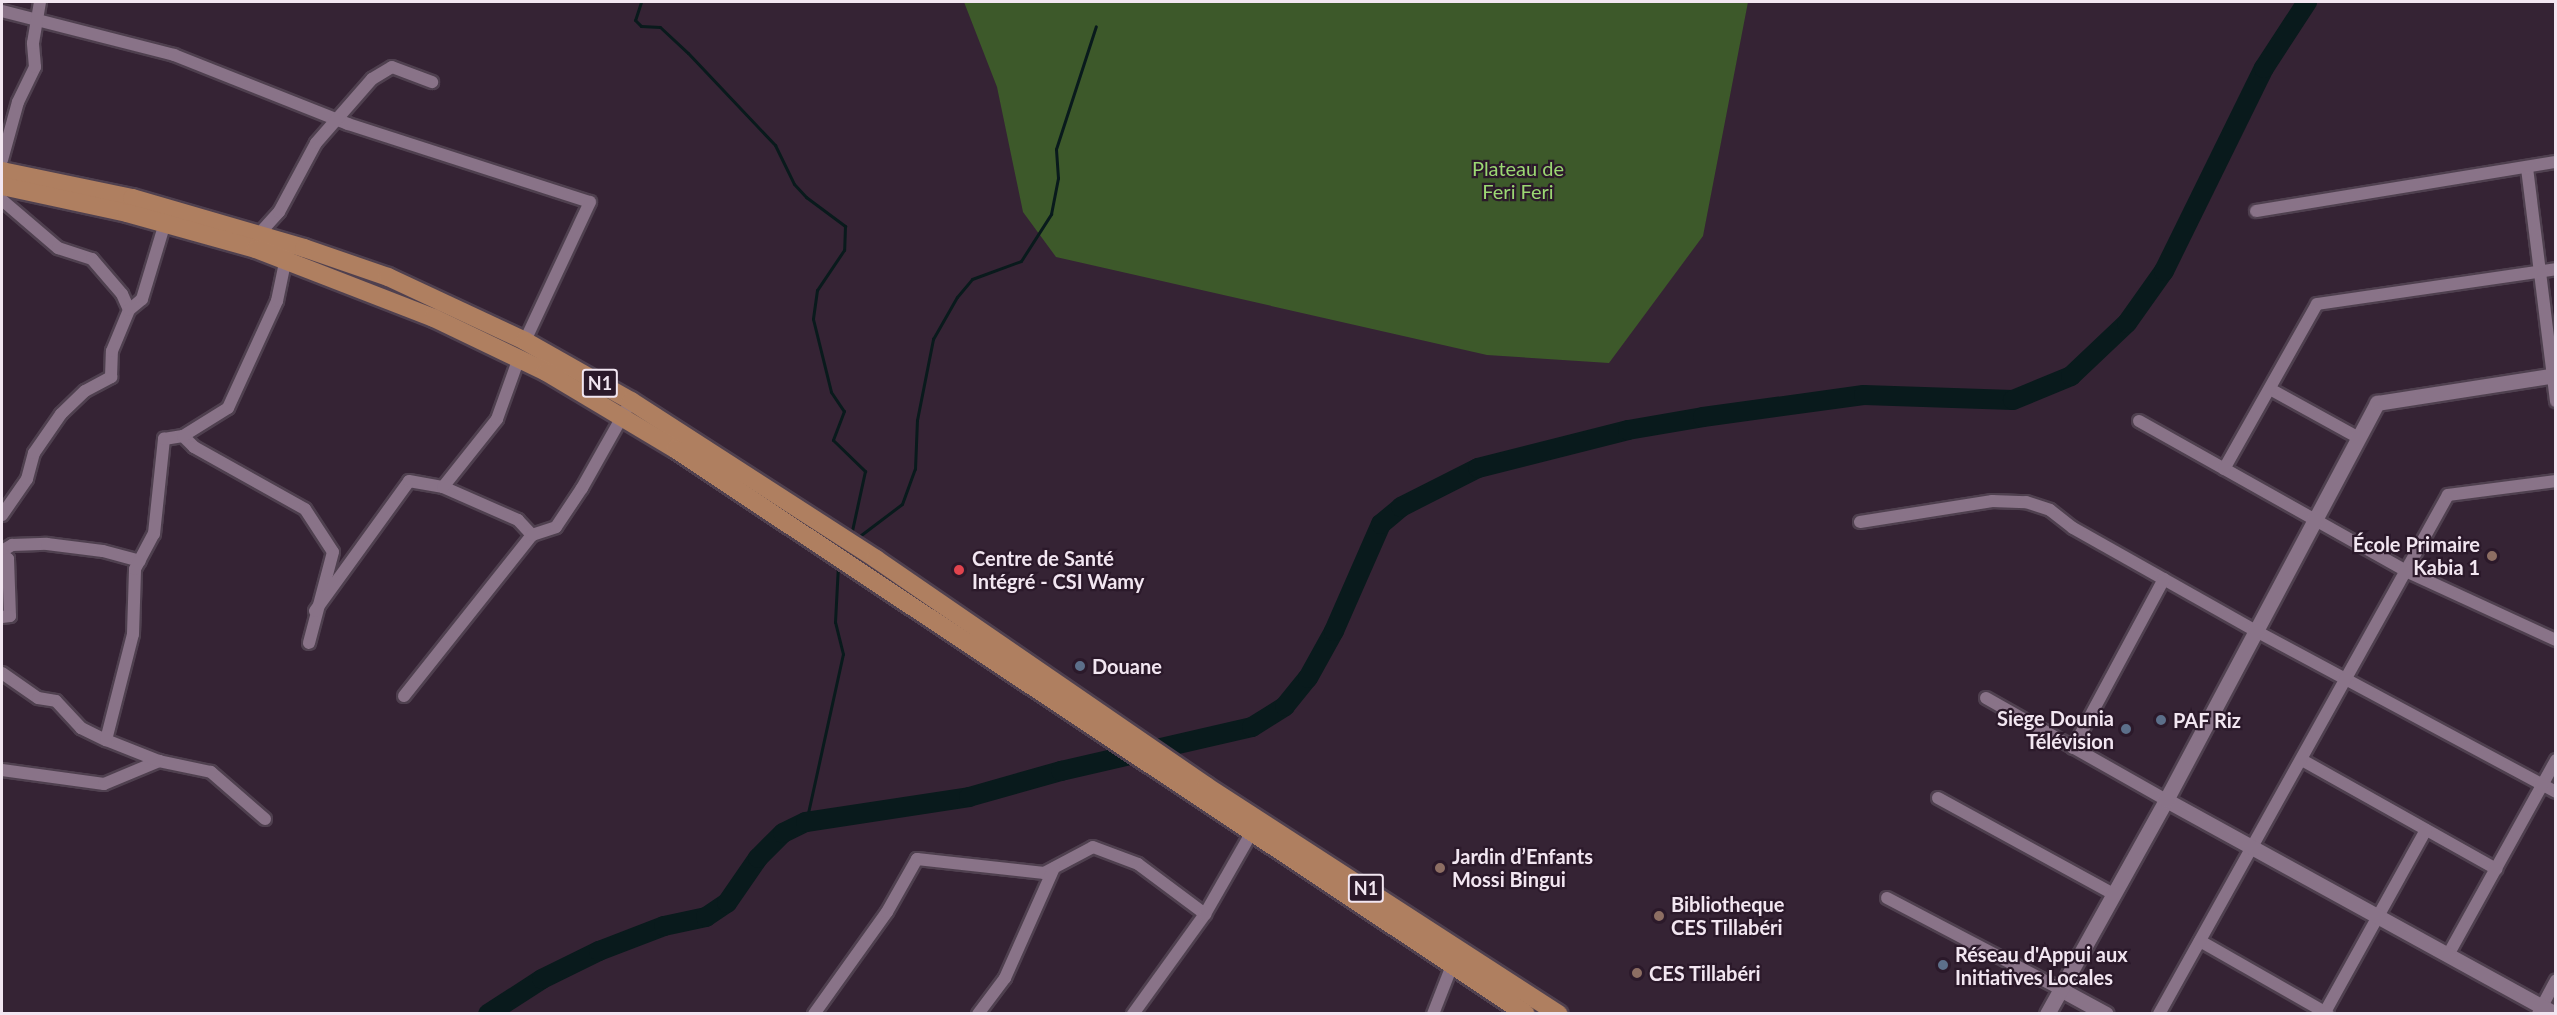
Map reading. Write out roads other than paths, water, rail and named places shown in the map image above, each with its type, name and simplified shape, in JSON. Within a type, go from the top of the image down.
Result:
[{"type":"main road","name":"N1","points":[[2,171],[132,198],[259,234],[287,252],[435,318],[522,349],[627,409],[1028,673],[1124,740],[1456,957],[1526,1014]]},
{"type":"main road","name":"N1","points":[[2,186],[165,223],[256,249],[287,252]]},
{"type":"main road","name":"N1","points":[[1167,768],[1252,832],[1456,957],[1559,1014]]},
{"type":"street","points":[[2,160],[18,102],[35,67],[33,43],[40,2]]},
{"type":"street","points":[[2,11],[174,55],[337,119],[590,201],[522,349],[497,419],[443,487]]},
{"type":"street","points":[[259,234],[279,212],[316,143],[372,79],[392,67],[432,82]]},
{"type":"street","points":[[2256,211],[2556,162]]},
{"type":"street","points":[[2527,168],[2556,401]]},
{"type":"street","points":[[2,200],[58,248],[92,259],[122,294],[129,310]]},
{"type":"street","points":[[2,515],[27,479],[33,453],[61,414],[86,391],[111,377],[112,351],[129,310],[142,299],[165,223]]},
{"type":"street","points":[[106,740],[133,634],[135,569],[154,534],[164,439],[183,436],[228,408],[277,301],[287,252]]},
{"type":"street","points":[[2224,469],[2317,304],[2556,268]]},
{"type":"street","points":[[2047,1014],[2166,800],[2377,403],[2554,376]]},
{"type":"street","points":[[2270,389],[2358,438]]},
{"type":"street","points":[[404,696],[532,535],[555,527],[627,409]]},
{"type":"street","points":[[2139,421],[2408,572],[2556,640]]},
{"type":"street","points":[[183,436],[194,447],[305,509],[333,552],[315,611],[309,643]]},
{"type":"street","points":[[315,611],[409,481],[443,487],[518,520],[532,535]]},
{"type":"street","points":[[2159,1014],[2408,572],[2448,495],[2556,482]]},
{"type":"street","points":[[1860,522],[1992,501],[2026,502],[2050,510],[2073,528],[2256,631],[2556,792]]},
{"type":"street","points":[[2,617],[10,616],[8,559],[2,552],[12,545],[47,544],[103,551],[140,561]]},
{"type":"street","points":[[2073,748],[2163,579]]},
{"type":"street","points":[[2,673],[38,698],[56,701],[81,728],[106,740],[159,761],[211,772],[265,819]]},
{"type":"street","points":[[1986,698],[2545,1011],[2556,980]]},
{"type":"street","points":[[2302,760],[2496,869]]},
{"type":"street","points":[[2448,955],[2556,760]]},
{"type":"street","points":[[2,770],[104,784],[159,761]]},
{"type":"street","points":[[1938,798],[2114,894]]},
{"type":"street","points":[[2200,941],[2326,1013],[2426,830]]},
{"type":"street","points":[[1132,1014],[1205,914],[1252,832]]},
{"type":"street","points":[[814,1014],[888,912],[917,859],[1044,873],[1093,847],[1138,864],[1205,914]]},
{"type":"street","points":[[978,1014],[1005,978],[1054,868]]},
{"type":"street","points":[[1887,898],[2106,1014]]},
{"type":"street","points":[[1431,1012],[1456,957]]},
{"type":"waterway","points":[[641,2],[635,20],[641,26],[660,27],[688,53],[775,145],[794,184],[806,197],[845,226],[844,250],[817,290],[813,319],[831,392],[844,411],[833,440],[865,471],[851,535]]},
{"type":"waterway","points":[[488,1014],[542,979],[599,951],[664,926],[706,917],[727,903],[758,858],[783,833],[806,822],[969,797],[1061,771],[1252,727],[1285,706],[1308,678],[1334,631],[1381,524],[1401,507],[1478,468],[1628,430],[1703,417],[1864,395],[2013,400],[2071,376],[2127,323],[2164,271],[2264,68],[2307,2]]},
{"type":"waterway","points":[[857,538],[902,504],[915,469],[917,420],[933,339],[957,297],[972,279],[1021,261],[1051,214],[1058,178],[1056,149],[1096,26]]},
{"type":"waterway","points":[[806,822],[843,654],[835,622],[838,564]]},
{"type":"place","name":"École Primaire Kabia 1","points":[[2492,556]]},
{"type":"place","name":"Centre de Santé Intégré - CSI Wamy","points":[[959,570]]},
{"type":"place","name":"Douane","points":[[1080,666]]},
{"type":"place","name":"PAF Riz","points":[[2161,720]]},
{"type":"place","name":"Siege Dounia Télévision","points":[[2126,729]]},
{"type":"place","name":"Jardin d’Enfants Mossi Bingui","points":[[1440,868]]},
{"type":"place","name":"Bibliotheque CES Tillabéri","points":[[1659,916]]},
{"type":"place","name":"Réseau d'Appui aux Initiatives Locales","points":[[1943,965]]},
{"type":"place","name":"CES Tillabéri","points":[[1637,973]]},
{"type":"park label","name":"Plateau de Feri Feri","points":[[1518,180]]}]
